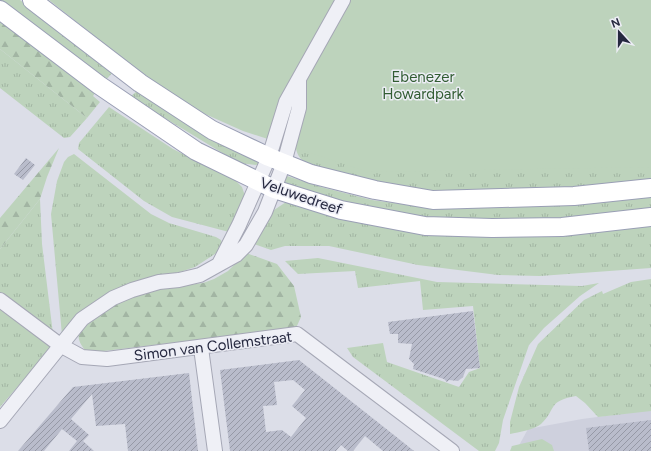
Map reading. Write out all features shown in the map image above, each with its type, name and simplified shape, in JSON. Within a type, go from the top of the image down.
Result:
[{"type":"main road","name":"Veluwedreef","points":[[32,0],[140,83],[212,130],[276,160],[312,174],[375,190],[432,200],[574,196],[651,188]]},
{"type":"main road","name":"Veluwedreef","points":[[0,10],[126,105],[196,151],[266,186],[341,210],[425,226],[562,227],[651,217]]},
{"type":"street","points":[[0,421],[82,319],[113,298],[159,282],[178,280],[200,275],[236,255],[246,245],[265,212],[266,186],[299,108],[299,80],[343,0]]},
{"type":"street","name":"Simon van Collemstraat","points":[[0,300],[60,346],[82,357],[107,359],[201,348],[297,334],[452,451]]},
{"type":"street","points":[[201,348],[215,451]]},
{"type":"shaded area","points":[[651,410],[651,451],[516,451],[528,429],[582,419]]},
{"type":"green space","points":[[0,0],[20,0],[113,72],[106,80],[0,3]]},
{"type":"green space","name":"Ebenezer Howardpark","points":[[49,0],[651,0],[651,167],[369,172],[243,131],[176,101]]},
{"type":"green space","points":[[0,18],[95,93],[93,96],[100,102],[87,118],[0,49]]},
{"type":"green space","points":[[0,49],[87,118],[70,137],[64,138],[0,88]]},
{"type":"green space","points":[[138,90],[259,160],[258,164],[239,163],[130,97]]},
{"type":"green space","points":[[109,107],[173,149],[235,180],[242,187],[245,196],[229,232],[172,217],[144,201],[78,149],[79,143]]},
{"type":"green space","points":[[295,130],[651,136],[651,182],[580,189],[434,192],[362,179],[308,164],[300,158],[296,150]]},
{"type":"green space","points":[[59,148],[40,199],[0,249],[0,218]]},
{"type":"green space","points":[[74,154],[151,214],[169,223],[216,237],[221,240],[223,245],[218,252],[195,267],[174,274],[62,335],[51,214],[57,181],[64,162],[68,157]]},
{"type":"green space","points":[[287,176],[321,187],[372,200],[430,208],[651,194],[651,211],[556,220],[466,222],[371,211],[284,184],[283,177]]},
{"type":"green space","points":[[40,199],[42,244],[53,334],[0,293],[0,249]]},
{"type":"green space","points":[[286,202],[341,216],[651,222],[651,268],[540,276],[498,275],[418,265],[329,246],[285,246],[271,250],[254,244],[271,212]]},
{"type":"green space","points":[[246,253],[277,264],[294,286],[301,317],[296,328],[104,351],[87,352],[81,345],[79,339],[80,330],[116,303],[156,289],[203,283],[214,279],[228,271]]},
{"type":"green space","points":[[318,258],[437,282],[582,286],[599,283],[580,296],[544,328],[529,345],[503,420],[499,443],[495,451],[479,451],[353,357],[347,348],[383,343],[387,362],[459,387],[469,372],[480,368],[473,306],[423,310],[420,281],[358,288],[355,271],[298,274],[285,261]]},
{"type":"green space","points":[[651,279],[651,411],[598,417],[576,396],[556,403],[546,419],[538,426],[510,434],[510,422],[519,387],[538,344],[584,300],[602,291],[603,294],[631,282]]},
{"type":"green space","points":[[0,308],[52,347],[0,407]]},
{"type":"green space","points":[[542,439],[552,445],[554,451],[510,451],[512,446]]},
{"type":"building","points":[[26,158],[35,165],[23,180],[14,174]]},
{"type":"building","points":[[473,311],[480,368],[466,369],[463,377],[458,381],[449,380],[447,382],[444,379],[413,369],[414,364],[409,359],[412,344],[398,343],[398,334],[390,334],[388,322]]},
{"type":"building","points":[[299,360],[414,451],[383,451],[365,436],[353,451],[348,451],[341,445],[336,451],[230,451],[220,370]],"holes":[[[293,380],[305,390],[292,406],[306,418],[291,437],[282,430],[266,432],[263,406],[277,405],[274,382]]]},
{"type":"building","points":[[189,373],[198,451],[128,451],[125,424],[96,426],[92,394],[71,419],[89,435],[83,441],[94,451],[69,451],[77,441],[62,429],[44,451],[18,451],[73,387]]},
{"type":"building","points":[[651,420],[651,451],[589,451],[586,428]]}]
